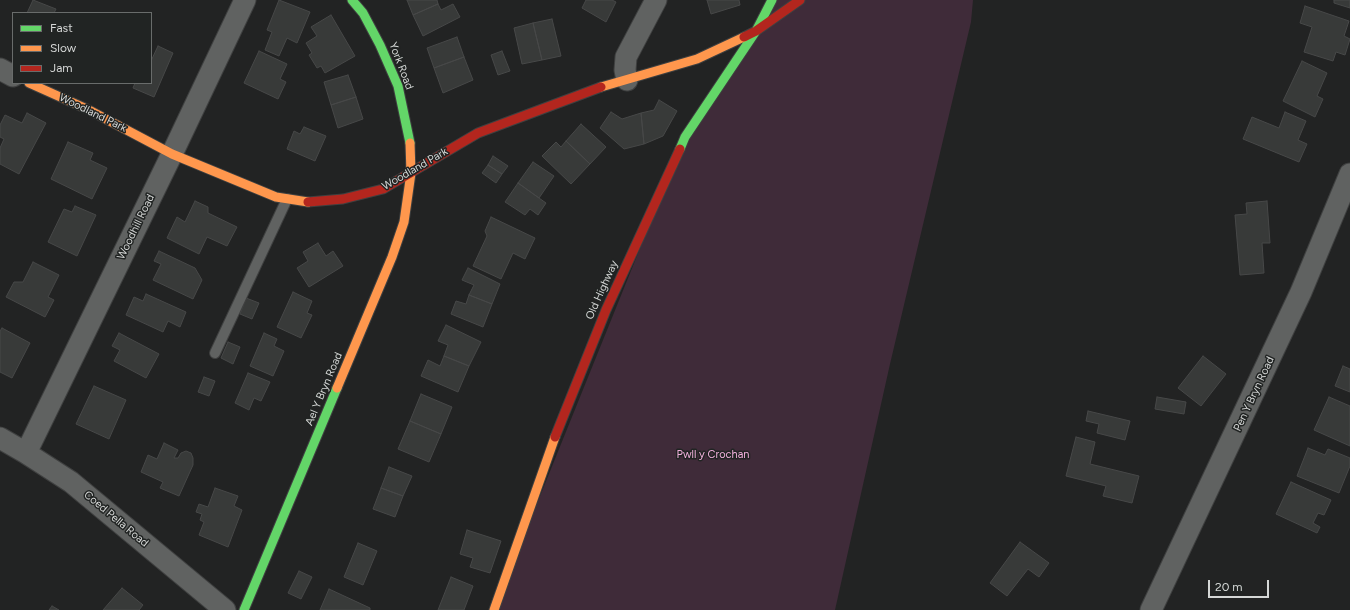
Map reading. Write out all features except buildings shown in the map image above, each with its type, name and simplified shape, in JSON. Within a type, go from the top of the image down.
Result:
[{"type":"street","name":"Woodhill Road","points":[[26,453],[172,154],[244,0]]},
{"type":"street","name":"York Road","points":[[352,0],[363,13],[380,45],[398,86],[411,146],[411,172]]},
{"type":"street","points":[[627,80],[625,70],[626,56],[656,0]]},
{"type":"street","name":"Old Highway","points":[[494,610],[552,442],[609,303],[685,138],[756,31],[772,0]]},
{"type":"street","points":[[756,31],[800,0]]},
{"type":"street","name":"Woodland Park","points":[[31,84],[87,109],[172,154],[276,197],[306,202],[343,199],[383,190],[478,133],[590,90],[697,59],[756,31]]},
{"type":"street","points":[[0,69],[12,75]]},
{"type":"street","name":"Ael Y Bryn Road","points":[[244,610],[392,257],[404,222],[411,172]]},
{"type":"street","name":"Pen Y Bryn Road","points":[[1151,610],[1301,292],[1350,174]]},
{"type":"street","name":"Coed Pella Road","points":[[0,438],[71,482],[225,610]]},
{"type":"lane","points":[[214,353],[286,199]]},
{"type":"green space","name":"Pwll y Crochan","points":[[777,0],[973,0],[971,22],[890,364],[835,610],[494,610],[685,137]]},
{"type":"traffic: fast","points":[[352,0],[363,13],[380,45],[398,86],[410,143]]},
{"type":"traffic: fast","points":[[680,149],[685,137],[756,31],[772,0]]},
{"type":"traffic: fast","points":[[244,610],[337,388]]},
{"type":"traffic: slow","points":[[601,87],[697,59],[744,37]]},
{"type":"traffic: slow","points":[[31,84],[87,109],[172,154],[276,197],[308,202]]},
{"type":"traffic: slow","points":[[337,388],[392,257],[404,222],[411,173],[410,143]]},
{"type":"traffic: slow","points":[[494,610],[555,437]]},
{"type":"traffic: jam","points":[[744,37],[756,31],[800,0]]},
{"type":"traffic: jam","points":[[308,202],[343,199],[383,189],[478,133],[601,87]]},
{"type":"traffic: jam","points":[[555,437],[606,310],[680,149]]}]
